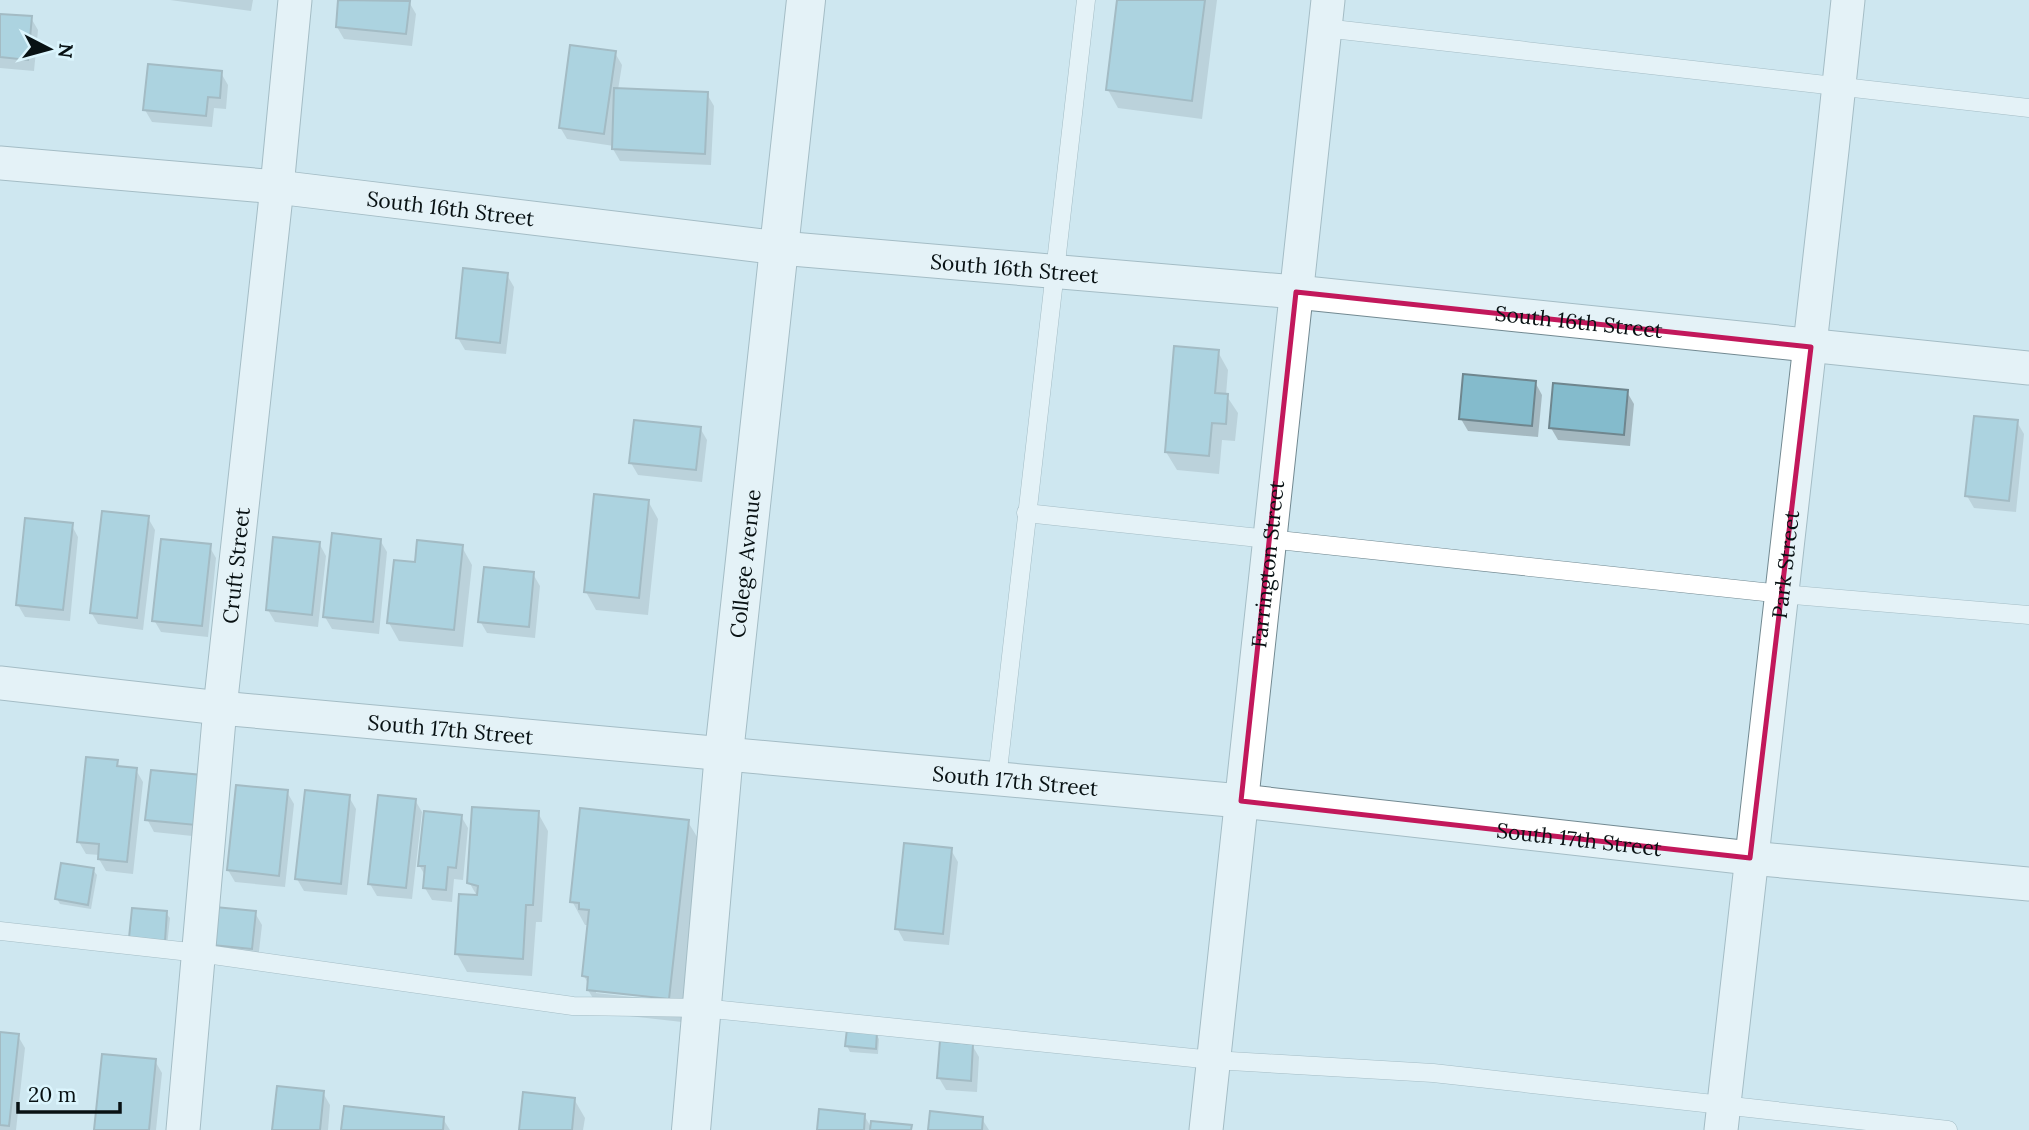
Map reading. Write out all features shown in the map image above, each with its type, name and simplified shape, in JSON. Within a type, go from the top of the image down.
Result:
[{"type":"street","name":"Cruft Street","points":[[183,1130],[220,708],[295,0]]},
{"type":"street","name":"College Avenue","points":[[691,1130],[724,753],[806,0]]},
{"type":"street","name":"Park Street","points":[[1722,1118],[1811,346],[1847,0]]},
{"type":"street","name":"Farrington Street","points":[[1206,1130],[1326,14]]},
{"type":"street","name":"South 16th Street","points":[[0,163],[277,187],[780,248],[1296,292],[2029,368]]},
{"type":"street","name":"South 17th Street","points":[[0,683],[220,708],[1241,801],[1750,858],[2029,884]]},
{"type":"lane","points":[[997,779],[1086,0]]},
{"type":"lane","points":[[1326,14],[1839,87],[2029,108]]},
{"type":"lane","points":[[1026,513],[1782,594],[2029,615]]},
{"type":"lane","points":[[0,931],[199,953],[573,1006],[702,1008],[1213,1060],[1433,1073],[1722,1118],[1948,1130]]},
{"type":"highlighted area","points":[[1296,292],[1811,347],[1750,858],[1241,801]]},
{"type":"building","points":[[338,0],[410,1],[406,34],[336,27]]},
{"type":"building","points":[[1117,0],[1205,0],[1192,101],[1106,90]]},
{"type":"building","points":[[0,14],[32,16],[28,60],[0,57]]},
{"type":"building","points":[[570,45],[616,51],[604,134],[559,128]]},
{"type":"building","points":[[148,64],[222,71],[220,98],[208,97],[206,116],[143,110]]},
{"type":"building","points":[[614,88],[708,92],[705,154],[612,149]]},
{"type":"building","points":[[463,268],[508,273],[500,343],[456,338]]},
{"type":"building","points":[[1174,346],[1219,350],[1215,393],[1228,394],[1226,424],[1212,423],[1209,456],[1165,452]]},
{"type":"building","points":[[1463,374],[1536,381],[1532,426],[1459,419]]},
{"type":"building","points":[[1553,383],[1628,390],[1624,435],[1549,428]]},
{"type":"building","points":[[1974,416],[2018,420],[2009,501],[1965,496]]},
{"type":"building","points":[[634,420],[701,427],[696,470],[629,463]]},
{"type":"building","points":[[594,494],[649,500],[639,598],[584,592]]},
{"type":"building","points":[[102,511],[149,516],[137,618],[90,613]]},
{"type":"building","points":[[25,518],[73,523],[63,610],[16,605]]},
{"type":"building","points":[[332,533],[381,539],[373,622],[323,617]]},
{"type":"building","points":[[273,537],[320,542],[312,615],[266,610]]},
{"type":"building","points":[[161,539],[211,544],[202,626],[152,621]]},
{"type":"building","points":[[417,540],[463,545],[454,630],[387,623],[394,560],[415,562]]},
{"type":"building","points":[[484,567],[534,572],[529,627],[478,622]]},
{"type":"building","points":[[86,757],[118,760],[117,766],[137,768],[127,862],[98,859],[99,844],[77,842]]},
{"type":"building","points":[[151,770],[202,775],[196,825],[145,820]]},
{"type":"building","points":[[236,785],[288,790],[279,876],[227,870]]},
{"type":"building","points":[[305,790],[350,795],[341,884],[295,879]]},
{"type":"building","points":[[378,795],[416,799],[406,888],[368,884]]},
{"type":"building","points":[[472,807],[539,811],[533,905],[526,905],[523,959],[455,954],[459,894],[477,895],[478,886],[467,883]]},
{"type":"building","points":[[580,808],[689,820],[669,999],[587,990],[588,977],[582,976],[589,910],[579,909],[579,903],[570,902]]},
{"type":"building","points":[[424,811],[462,815],[456,868],[448,867],[446,890],[423,888],[425,866],[418,866]]},
{"type":"building","points":[[904,843],[952,848],[943,934],[895,929]]},
{"type":"building","points":[[61,863],[94,868],[88,905],[55,899]]},
{"type":"building","points":[[215,907],[256,911],[252,949],[212,945]]},
{"type":"building","points":[[132,908],[167,911],[165,941],[129,938]]},
{"type":"building","points":[[847,1029],[877,1032],[876,1049],[845,1046]]},
{"type":"building","points":[[0,1032],[19,1034],[9,1126],[0,1125]]},
{"type":"building","points":[[940,1041],[973,1044],[971,1081],[937,1078]]},
{"type":"building","points":[[102,1054],[156,1059],[149,1130],[94,1130]]},
{"type":"building","points":[[277,1086],[324,1091],[320,1130],[272,1130]]},
{"type":"building","points":[[523,1092],[575,1098],[572,1130],[519,1130]]},
{"type":"building","points":[[344,1106],[444,1117],[443,1130],[341,1130]]},
{"type":"building","points":[[819,1109],[865,1114],[864,1130],[817,1130]]},
{"type":"building","points":[[930,1111],[983,1117],[982,1130],[928,1130]]},
{"type":"building","points":[[871,1121],[912,1125],[911,1130],[870,1130]]}]
